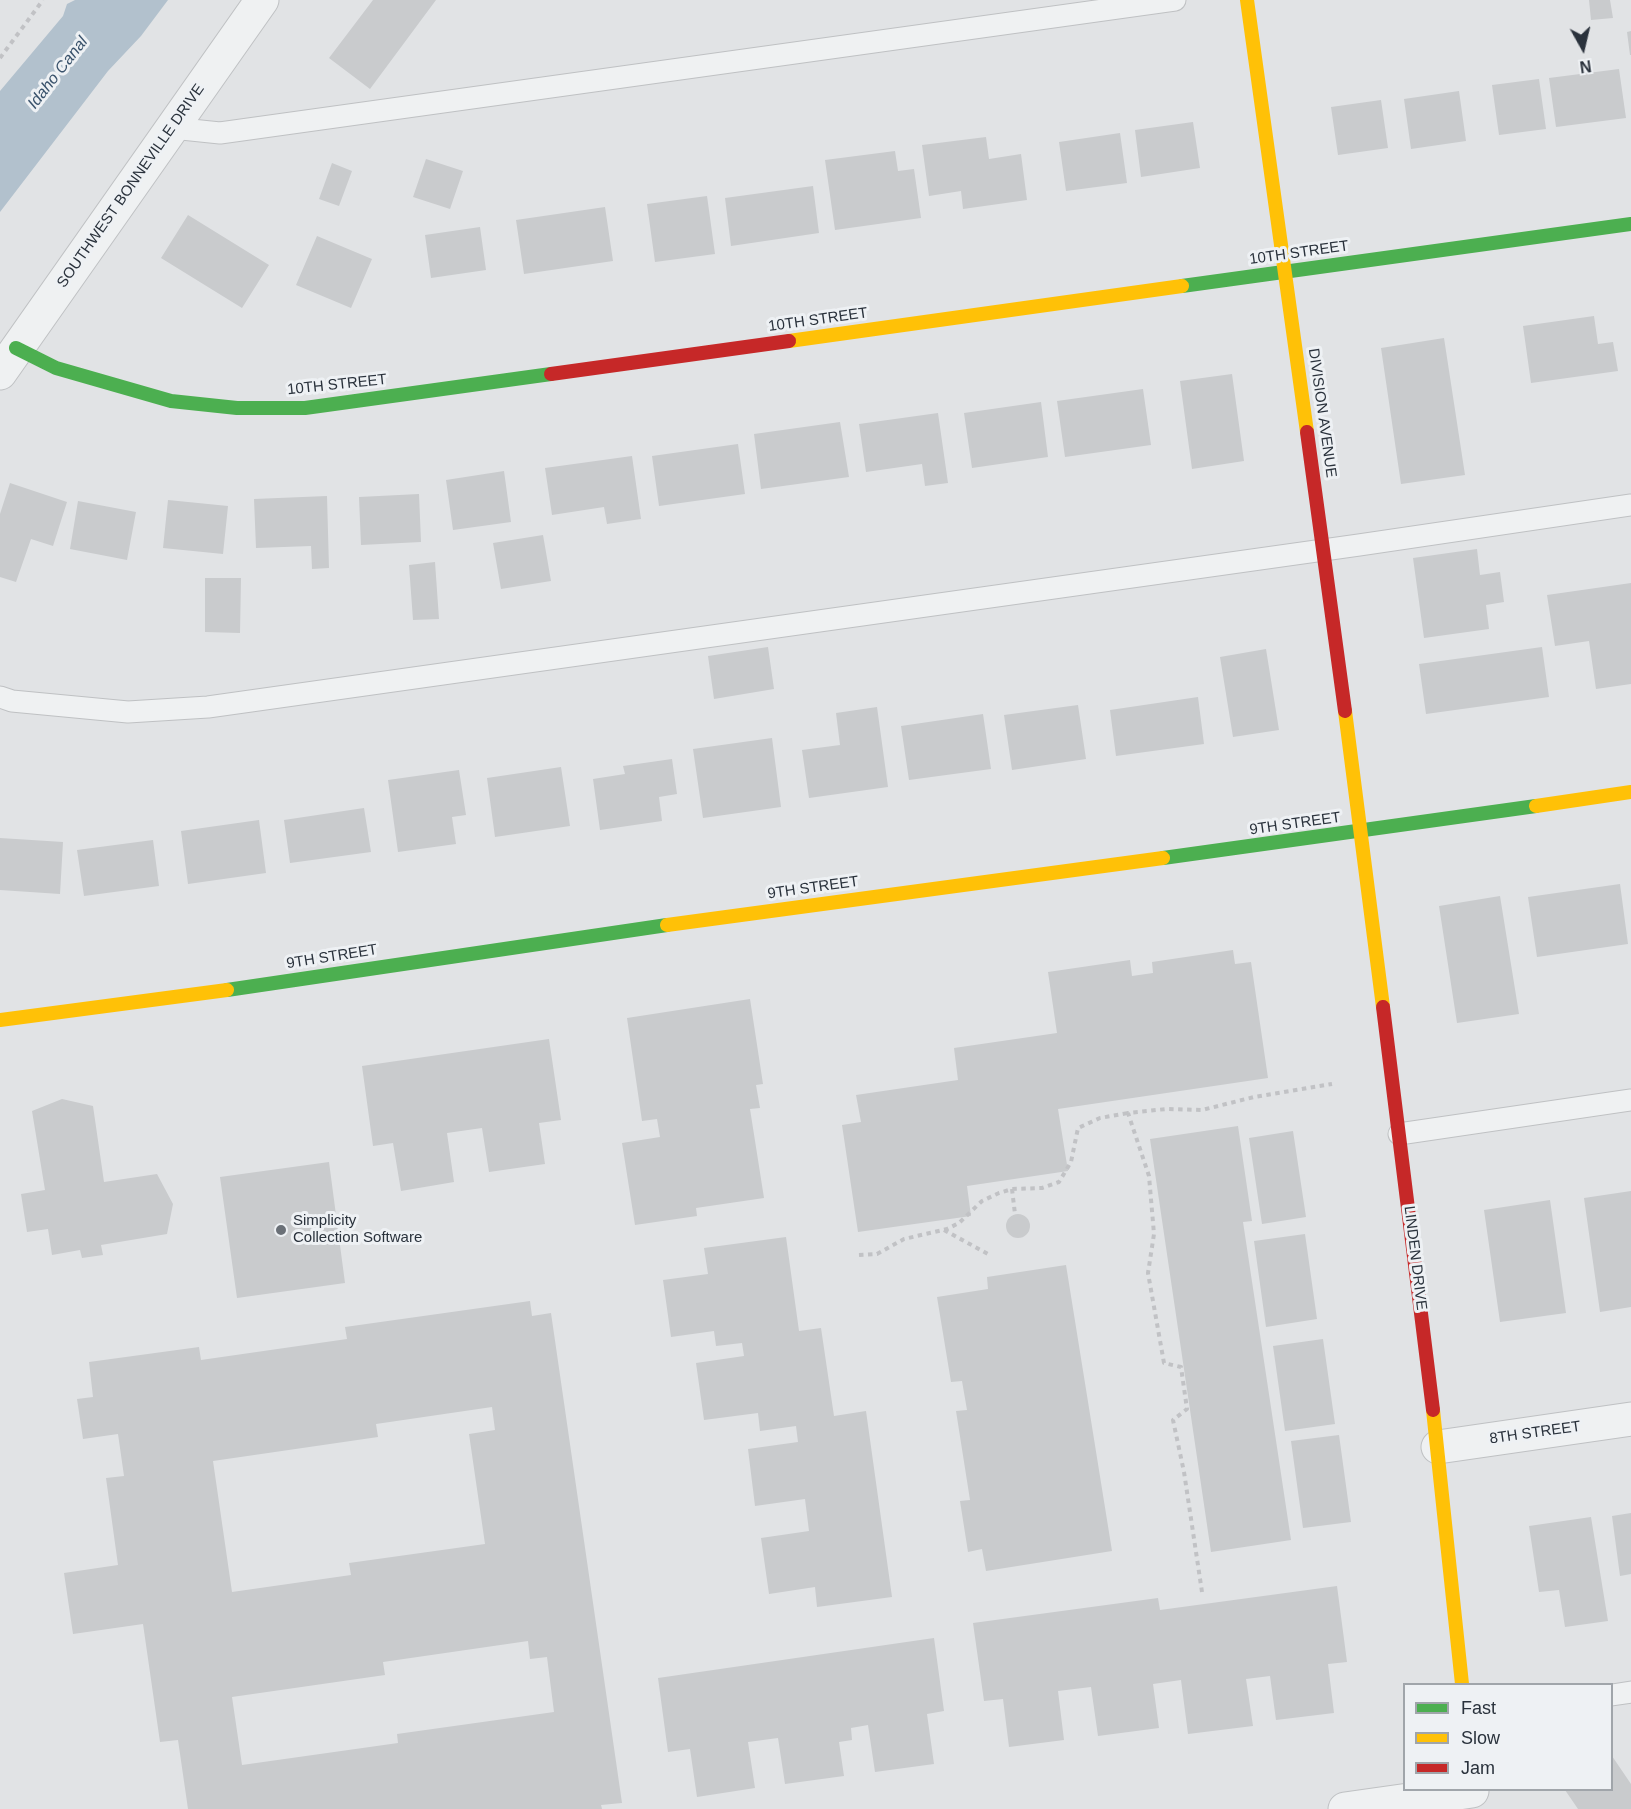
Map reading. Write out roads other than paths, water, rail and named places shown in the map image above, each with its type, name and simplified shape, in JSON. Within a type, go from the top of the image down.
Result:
[{"type":"street","name":"SOUTHWEST BONNEVILLE DRIVE","points":[[8,361],[262,0]]},
{"type":"street","name":"DIVISION AVENUE","points":[[1247,0],[1324,550],[1360,832]]},
{"type":"street","name":"10TH STREET","points":[[8,361],[56,368],[171,401],[237,408],[305,408],[1631,224]]},
{"type":"street","name":"9TH STREET","points":[[0,1020],[579,937],[1360,832],[1631,792]]},
{"type":"street","name":"LINDEN DRIVE","points":[[1360,832],[1438,1447],[1462,1683]]},
{"type":"street","points":[[9,1004],[47,1013]]},
{"type":"street","name":"8TH STREET","points":[[1438,1447],[1631,1419]]},
{"type":"street","points":[[1345,1809],[1472,1797]]},
{"type":"lane","points":[[172,128],[220,133],[1174,0]]},
{"type":"lane","points":[[0,697],[12,701],[128,712],[208,707],[1631,505]]},
{"type":"lane","points":[[1399,1134],[1631,1100]]},
{"type":"lane","points":[[1613,1695],[1631,1692]]},
{"type":"water","name":"Idaho Canal","points":[[75,0],[168,0],[141,36],[108,71],[0,212],[0,91],[63,16],[67,4]]},
{"type":"place","name":"Simplicity Collection Software","points":[[281,1230]]}]
